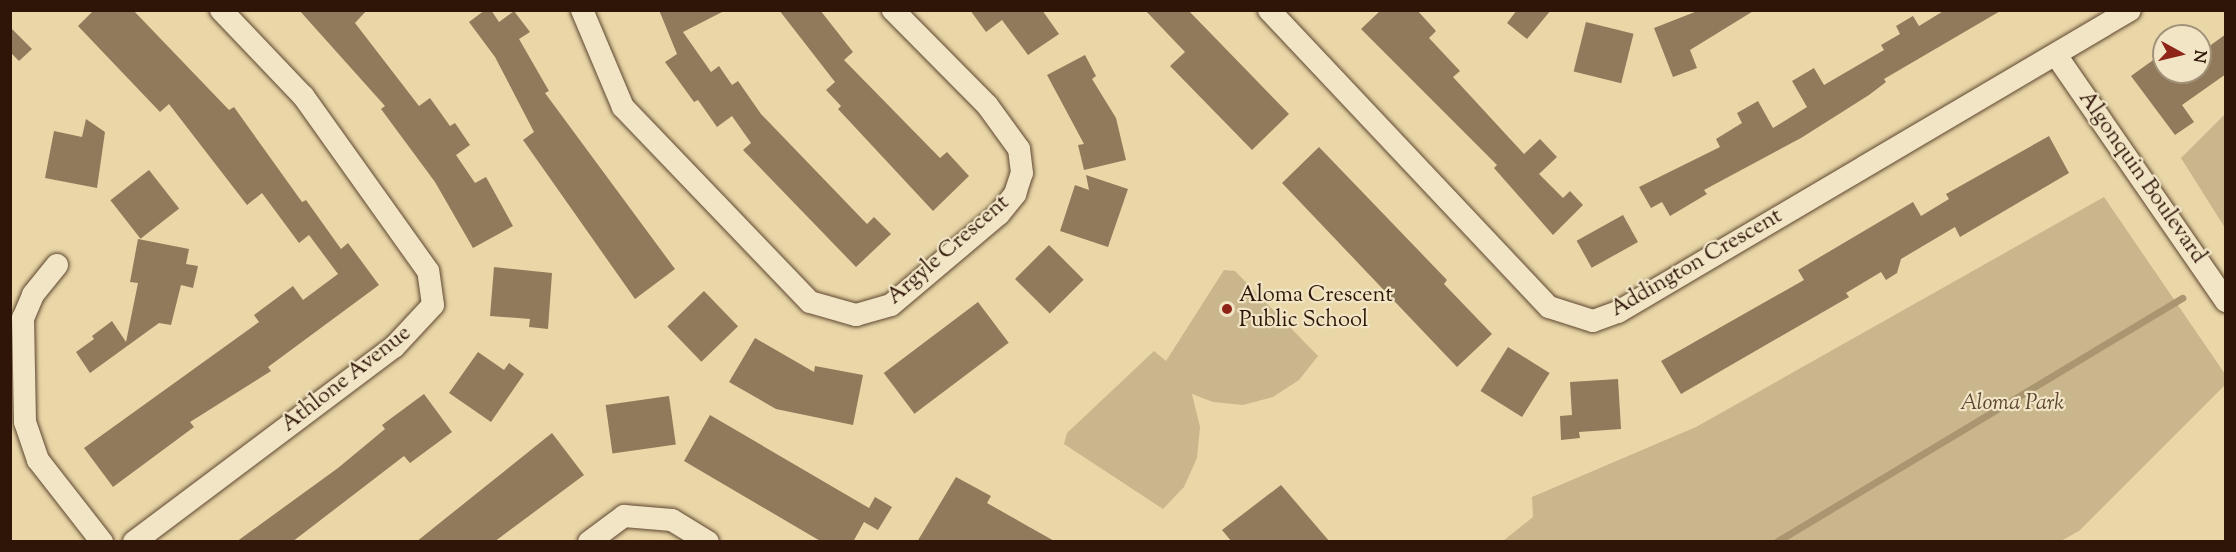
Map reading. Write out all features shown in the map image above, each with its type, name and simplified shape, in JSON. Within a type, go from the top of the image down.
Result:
[{"type":"street","name":"Athlone Avenue","points":[[134,542],[394,347],[433,304],[428,271],[303,96],[221,10]]},
{"type":"street","name":"Argyle Crescent","points":[[582,10],[623,107],[810,302],[856,315],[891,305],[999,214],[1015,194],[1022,173],[1019,149],[987,105],[892,10]]},
{"type":"street","name":"Addington Crescent","points":[[1269,10],[1549,307],[1593,321],[1618,312],[2130,10]]},
{"type":"street","name":"Algonquin Boulevard","points":[[2056,55],[2226,301]]},
{"type":"street","points":[[57,265],[33,295],[24,318],[25,422],[38,460],[102,542]]},
{"type":"street","points":[[589,542],[624,516],[672,520],[708,542]]},
{"type":"green space","points":[[2225,114],[2225,228],[2181,158]]},
{"type":"green space","name":"Aloma Park","points":[[2104,197],[2225,374],[2225,385],[2079,531],[2059,542],[1503,541],[1533,517],[1532,497],[1696,427]]},
{"type":"green space","points":[[1224,270],[1235,271],[1318,356],[1299,380],[1273,397],[1243,405],[1213,402],[1192,394],[1200,427],[1197,458],[1184,487],[1163,509],[1064,444],[1067,433],[1154,351],[1166,361]]},
{"type":"building","points":[[94,10],[133,10],[229,110],[234,107],[302,202],[306,200],[341,249],[348,243],[379,285],[268,367],[271,371],[190,422],[194,427],[113,487],[84,448],[259,322],[254,315],[293,286],[303,300],[338,274],[309,235],[299,243],[262,193],[247,205],[169,104],[160,112],[78,26]]},
{"type":"building","points":[[299,10],[367,10],[355,23],[419,106],[430,98],[450,126],[455,123],[470,145],[456,155],[475,183],[486,177],[513,226],[473,248],[435,182],[381,109],[385,106]]},
{"type":"building","points":[[485,10],[491,10],[499,22],[514,11],[530,32],[519,39],[549,91],[545,93],[675,269],[635,299],[523,140],[534,132],[495,57],[469,22]]},
{"type":"building","points":[[659,10],[726,10],[683,32],[711,72],[719,66],[732,85],[738,81],[761,114],[867,224],[874,217],[891,234],[856,267],[743,150],[751,143],[732,116],[717,127],[698,100],[694,102],[665,62],[677,54]]},
{"type":"building","points":[[779,10],[820,10],[853,52],[844,60],[940,158],[947,152],[969,176],[933,211],[838,109],[841,106],[826,90],[835,82]]},
{"type":"building","points":[[970,10],[1042,10],[1059,34],[1028,55],[1002,20],[986,32]]},
{"type":"building","points":[[1145,10],[1188,10],[1289,114],[1252,150],[1170,66],[1185,52]]},
{"type":"building","points":[[1381,10],[1417,10],[1436,31],[1429,38],[1460,71],[1453,77],[1524,154],[1540,139],[1557,157],[1539,174],[1563,198],[1570,191],[1583,205],[1553,235],[1494,168],[1497,165],[1361,29]]},
{"type":"building","points":[[1517,10],[1551,10],[1527,39],[1507,23]]},
{"type":"building","points":[[1700,10],[1755,10],[1690,50],[1697,68],[1673,77],[1654,28]]},
{"type":"building","points":[[1945,10],[2002,10],[1884,79],[1886,82],[1869,95],[1801,138],[1704,190],[1707,194],[1670,216],[1662,202],[1651,208],[1639,187],[1720,147],[1716,139],[1742,123],[1737,113],[1758,101],[1773,128],[1807,107],[1792,81],[1814,68],[1824,85],[1884,50],[1881,45],[1900,34],[1896,26],[1913,16],[1919,26]]},
{"type":"building","points":[[1586,22],[1634,34],[1621,83],[1574,71]]},
{"type":"building","points":[[10,27],[32,49],[19,61],[10,52]]},
{"type":"building","points":[[2226,34],[2226,74],[2212,84],[2212,44]]},
{"type":"building","points":[[1085,55],[1096,76],[1092,79],[1116,118],[1126,160],[1084,170],[1078,145],[1084,144],[1047,75]]},
{"type":"building","points":[[2152,61],[2152,84],[2212,84],[2182,105],[2194,122],[2175,135],[2131,76]]},
{"type":"building","points":[[86,119],[105,132],[97,188],[45,178],[54,131],[82,137]]},
{"type":"building","points":[[2049,136],[2069,173],[1960,237],[1955,227],[1901,259],[1897,273],[1886,280],[1881,272],[1846,293],[1849,297],[1681,394],[1661,361],[1804,280],[1798,270],[1913,202],[1921,216],[1949,199],[1946,194]]},
{"type":"building","points":[[1319,147],[1447,280],[1444,284],[1492,334],[1457,367],[1282,183]]},
{"type":"building","points":[[149,170],[179,209],[141,239],[110,200]]},
{"type":"building","points":[[1086,175],[1128,189],[1108,247],[1060,231],[1075,185],[1089,190]]},
{"type":"building","points":[[1623,215],[1638,242],[1592,268],[1577,241]]},
{"type":"building","points":[[138,239],[189,249],[186,264],[198,266],[193,288],[181,285],[171,325],[159,323],[90,373],[76,352],[94,339],[92,336],[112,321],[126,342],[138,283],[130,282]]},
{"type":"building","points":[[1049,245],[1084,280],[1050,314],[1015,279]]},
{"type":"building","points":[[494,267],[552,273],[548,329],[529,327],[530,319],[490,316]]},
{"type":"building","points":[[704,291],[738,326],[701,362],[667,326]]},
{"type":"building","points":[[978,302],[1009,343],[914,414],[884,373]]},
{"type":"building","points":[[755,338],[814,372],[815,366],[863,375],[853,425],[776,409],[729,382]]},
{"type":"building","points":[[1508,347],[1550,373],[1522,417],[1480,391]]},
{"type":"building","points":[[478,352],[504,370],[509,363],[524,374],[491,422],[449,393]]},
{"type":"building","points":[[1618,379],[1621,429],[1579,432],[1580,438],[1561,440],[1560,416],[1572,415],[1570,382]]},
{"type":"building","points":[[424,394],[452,432],[410,463],[404,456],[292,542],[236,542],[338,468],[385,429],[382,425]]},
{"type":"building","points":[[669,396],[676,445],[612,453],[606,405]]},
{"type":"building","points":[[710,415],[869,508],[875,497],[892,507],[878,530],[864,522],[853,542],[822,542],[684,461]]},
{"type":"building","points":[[552,433],[584,475],[494,542],[416,542]]},
{"type":"building","points":[[956,477],[991,496],[987,503],[1056,542],[917,542]]},
{"type":"building","points":[[1281,485],[1330,542],[1232,542],[1222,530]]},
{"type":"waterway","points":[[1776,542],[2182,298]]},
{"type":"place","name":"Aloma Crescent Public School","points":[[1227,309]]}]
